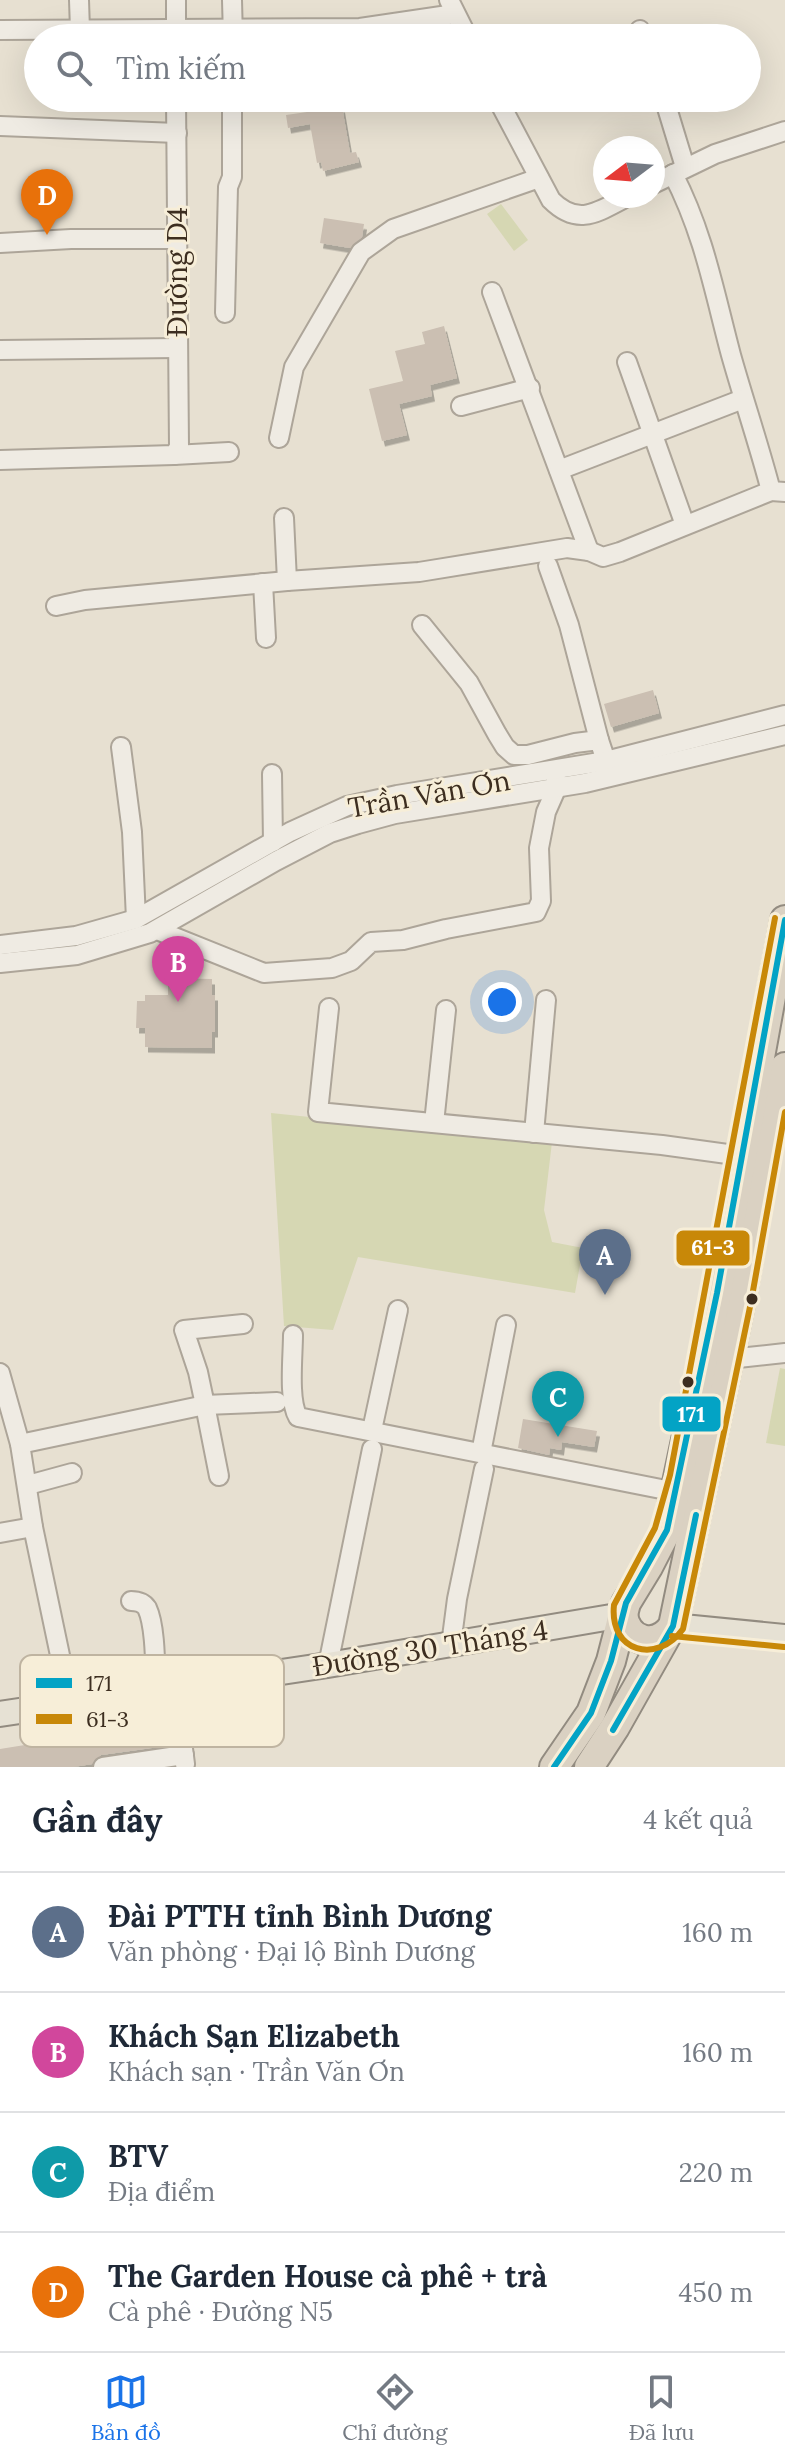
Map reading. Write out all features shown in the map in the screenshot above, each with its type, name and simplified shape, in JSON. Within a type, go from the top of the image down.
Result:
[{"type":"highway","points":[[589,1767],[615,1727],[672,1624],[729,1359],[765,1151],[785,920]]},
{"type":"highway","points":[[554,1767],[591,1713],[611,1661],[627,1605],[667,1530],[785,1067]]},
{"type":"highway","points":[[627,1605],[648,1588],[656,1589],[670,1597],[672,1624]]},
{"type":"highway","points":[[627,1605],[628,1630],[640,1639],[655,1640],[672,1624]]},
{"type":"main road","name":"Đường 30 Tháng 4","points":[[284,1671],[451,1645],[627,1605]]},
{"type":"main road","points":[[672,1624],[785,1637]]},
{"type":"main road","name":"Đường 30 Tháng 4","points":[[0,1714],[20,1711]]},
{"type":"street","points":[[79,0],[80,24]]},
{"type":"street","points":[[176,0],[176,24]]},
{"type":"street","points":[[232,0],[233,24]]},
{"type":"street","points":[[378,24],[452,7]]},
{"type":"street","points":[[0,30],[24,30]]},
{"type":"street","name":"Đường D4","points":[[176,112],[177,451]]},
{"type":"street","points":[[225,313],[232,112]]},
{"type":"street","points":[[504,112],[551,200],[561,210],[575,216],[592,214],[604,208]]},
{"type":"street","points":[[56,606],[85,600],[263,583],[419,572],[567,548],[589,551],[603,557],[778,491],[743,399],[710,267],[679,171],[667,112]]},
{"type":"street","points":[[0,126],[177,133]]},
{"type":"street","points":[[665,178],[715,154],[785,131]]},
{"type":"street","points":[[279,438],[294,367],[361,252],[393,229],[539,178]]},
{"type":"street","points":[[0,243],[177,239]]},
{"type":"street","points":[[492,292],[589,551]]},
{"type":"street","points":[[0,350],[177,348]]},
{"type":"street","points":[[627,362],[685,525]]},
{"type":"street","points":[[461,406],[530,388]]},
{"type":"street","points":[[559,470],[743,399]]},
{"type":"street","points":[[0,460],[177,451],[229,452]]},
{"type":"street","points":[[284,518],[287,581]]},
{"type":"street","points":[[548,566],[569,625],[606,761]]},
{"type":"street","points":[[263,583],[266,638]]},
{"type":"street","points":[[422,625],[469,683],[505,747],[514,755],[528,755],[599,740]]},
{"type":"street","name":"Trần Văn Ơn","points":[[0,963],[77,955],[157,930],[330,833],[395,814],[556,779],[606,761],[785,715]]},
{"type":"street","name":"Trần Văn Ơn","points":[[0,945],[76,936],[136,919],[273,842],[328,814],[369,800],[672,764],[785,735]]},
{"type":"street","points":[[121,747],[132,832],[136,919]]},
{"type":"street","points":[[272,774],[273,842]]},
{"type":"street","points":[[157,930],[264,973],[332,968],[351,961],[371,942],[403,940],[536,912],[541,901],[539,848],[556,779]]},
{"type":"street","points":[[534,1133],[546,1000]]},
{"type":"street","points":[[329,1008],[318,1112],[662,1145],[765,1151]]},
{"type":"street","points":[[434,1123],[446,1010]]},
{"type":"street","points":[[328,1665],[398,1310]]},
{"type":"street","points":[[219,1476],[198,1372],[184,1330],[243,1324]]},
{"type":"street","points":[[451,1645],[506,1325]]},
{"type":"street","points":[[293,1335],[294,1399],[298,1417],[372,1440],[676,1492]]},
{"type":"street","points":[[729,1359],[785,1353]]},
{"type":"street","points":[[0,1373],[20,1444],[33,1527],[60,1655]]},
{"type":"street","points":[[20,1444],[205,1405],[277,1402]]},
{"type":"street","points":[[28,1485],[72,1473]]},
{"type":"street","points":[[0,1533],[33,1527]]},
{"type":"street","points":[[131,1601],[139,1601],[146,1607],[156,1655]]},
{"type":"street","points":[[103,1767],[185,1761]]},
{"type":"green space","points":[[501,204],[528,240],[514,251],[487,214]]},
{"type":"green space","points":[[271,1113],[552,1142],[544,1210],[552,1242],[583,1248],[575,1293],[358,1257],[333,1330],[284,1326]]},
{"type":"green space","points":[[780,1368],[785,1369],[785,1446],[766,1443]]},
{"type":"building","points":[[343,112],[350,153],[356,152],[359,162],[323,171],[321,162],[317,163],[310,124],[288,128],[286,115]]},
{"type":"building","points":[[324,218],[364,224],[362,237],[350,248],[320,243]]},
{"type":"building","points":[[444,326],[457,378],[430,385],[432,396],[399,404],[407,435],[382,441],[369,389],[403,381],[395,351],[425,344],[422,332]]},
{"type":"building","points":[[653,690],[659,713],[611,727],[604,704]]},
{"type":"building","points":[[168,978],[212,979],[215,1032],[212,1032],[212,1048],[145,1047],[145,1028],[136,1028],[137,1001],[145,1001],[145,995],[168,995]]},
{"type":"building","points":[[523,1419],[597,1431],[594,1447],[562,1442],[561,1450],[550,1448],[549,1455],[518,1448]]},
{"type":"building","points":[[20,1746],[159,1747],[101,1755],[92,1764],[73,1767],[0,1767],[0,1749]]},
{"type":"transit line","name":"61-3","points":[[775,918],[670,1475],[655,1528],[614,1605],[614,1621],[619,1634],[637,1648],[648,1650],[661,1647],[683,1629],[751,1302],[785,1112]]},
{"type":"transit line","name":"171","points":[[554,1767],[591,1713],[611,1661],[626,1603],[667,1530],[717,1293],[785,920]]},
{"type":"transit line","name":"171","points":[[613,1730],[673,1626],[696,1515]]},
{"type":"transit line","name":"61-3","points":[[672,1636],[784,1647]]},
{"type":"place","name":"The Garden House cà phê + trà","points":[[47,235]]},
{"type":"place","name":"Khách Sạn Elizabeth","points":[[178,1002]]},
{"type":"place","name":"Đài PTTH tỉnh Bình Dương","points":[[605,1295]]},
{"type":"place","name":"BTV","points":[[558,1437]]}]
